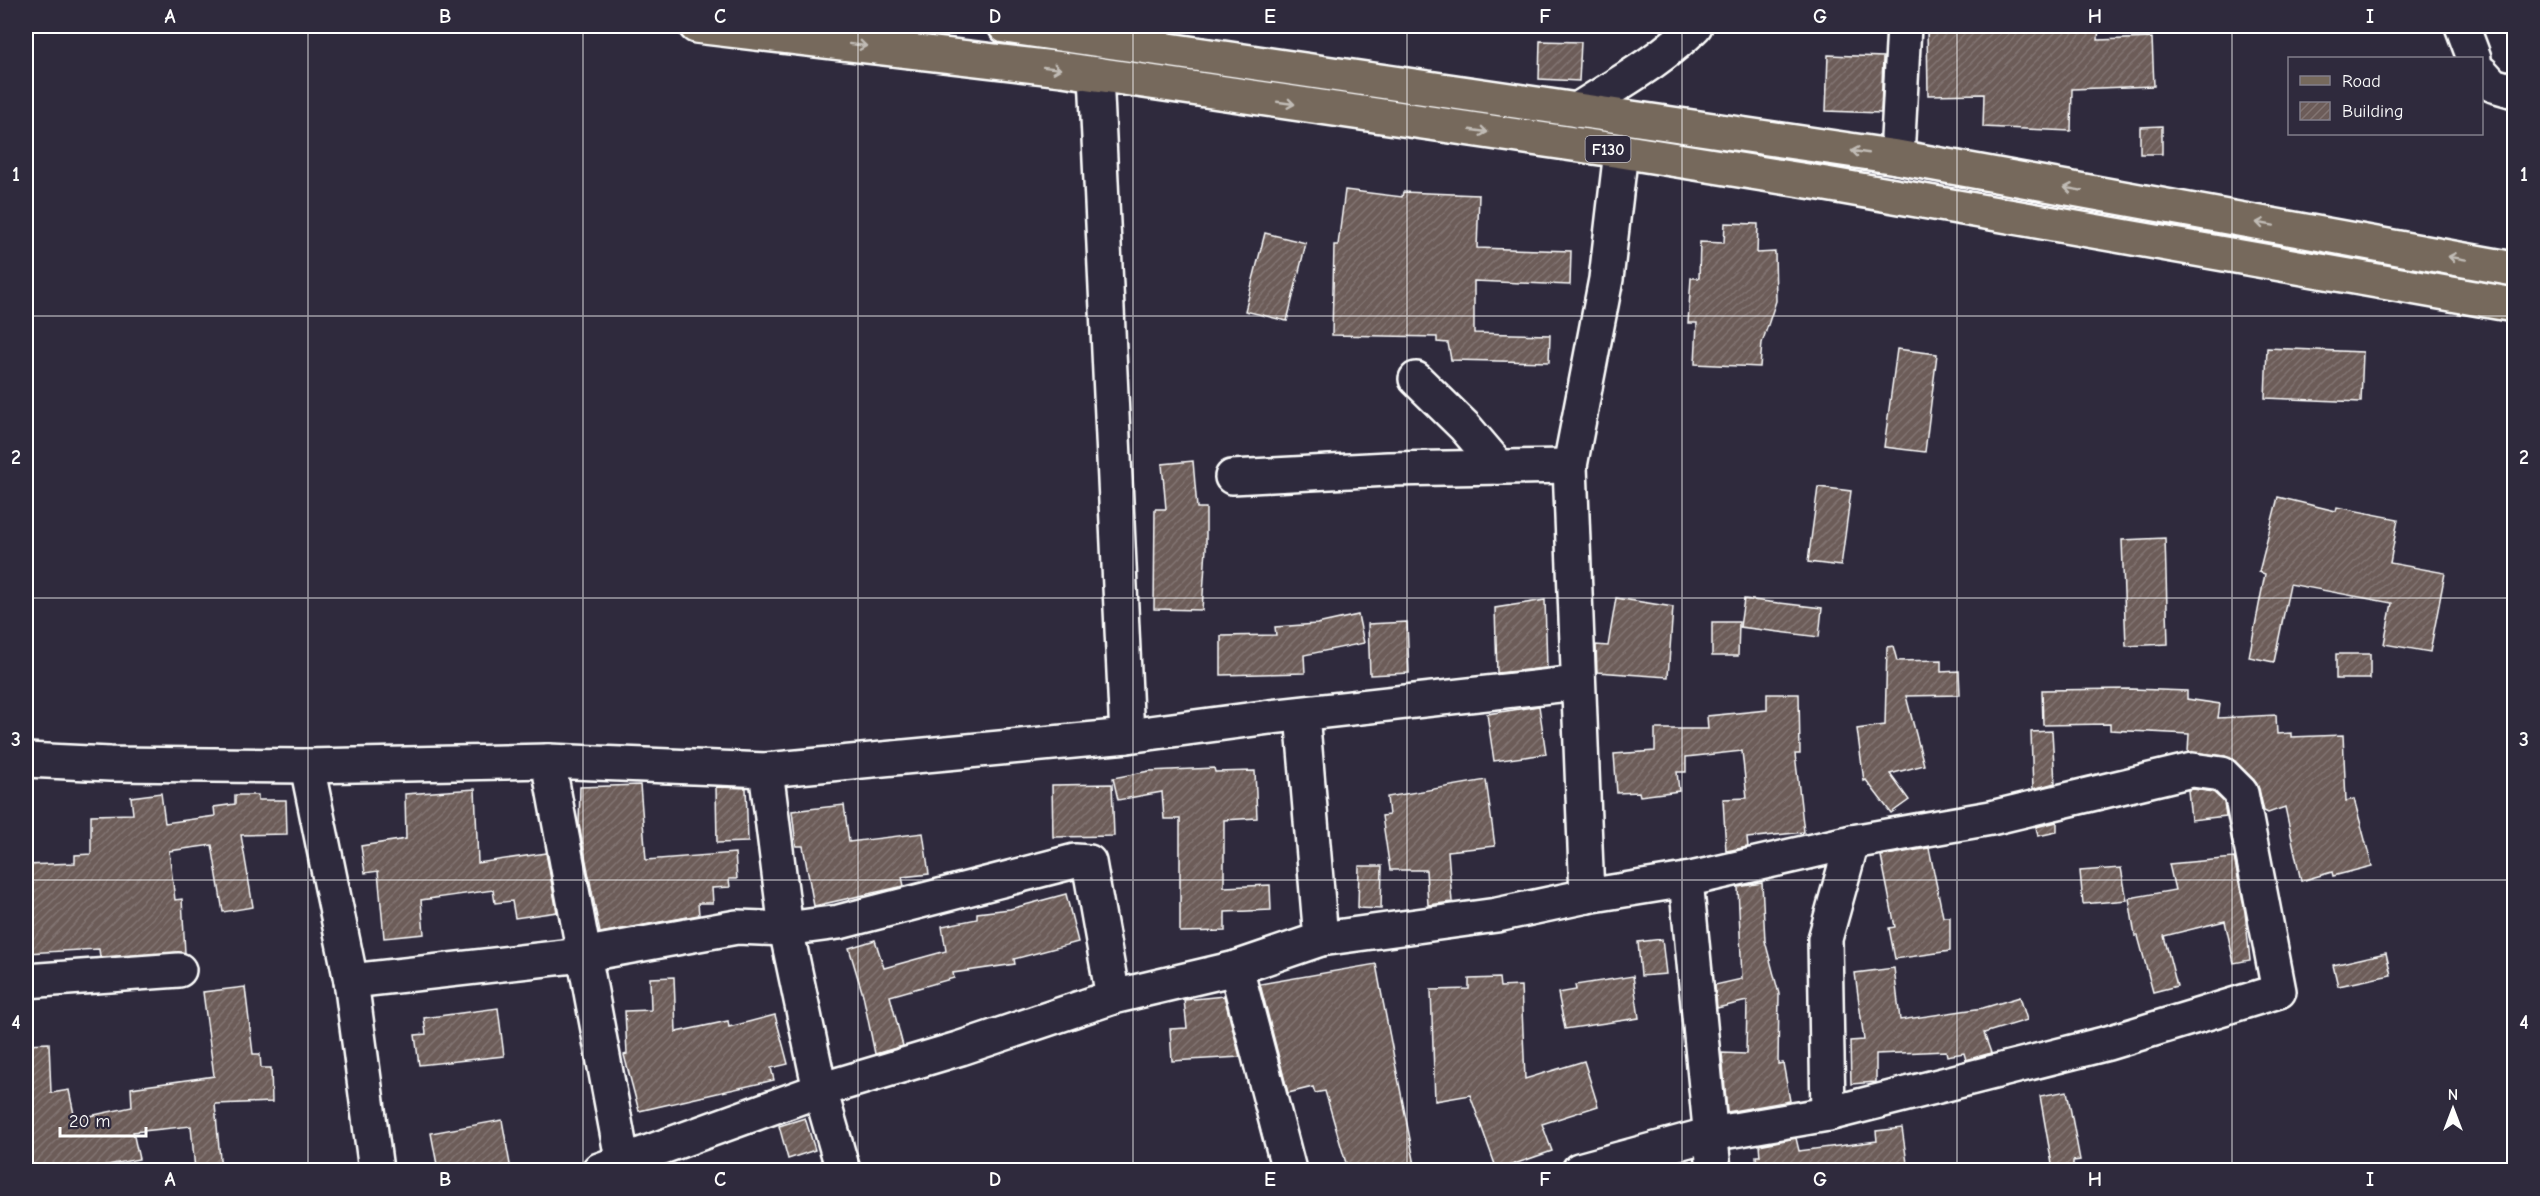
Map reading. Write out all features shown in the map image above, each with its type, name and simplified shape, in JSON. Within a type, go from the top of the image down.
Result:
[{"type":"main road","name":"F130","points":[[696,26],[1096,74],[1621,151],[1838,186],[2514,305]]},
{"type":"main road","name":"F130","points":[[1005,26],[1897,157],[2514,268]]},
{"type":"main road","points":[[1241,96],[1267,63]]},
{"type":"street","points":[[1577,110],[1684,38],[1695,26]]},
{"type":"street","points":[[1897,157],[1904,26]]},
{"type":"street","points":[[2463,26],[2474,57]]},
{"type":"street","points":[[1096,74],[1127,736]]},
{"type":"street","points":[[2483,75],[2493,85],[2514,91]]},
{"type":"street","points":[[1587,896],[1570,465],[1606,279],[1621,151]]},
{"type":"street","points":[[1416,379],[1465,427],[1499,467]]},
{"type":"street","points":[[1232,477],[1388,469],[1570,465]]},
{"type":"street","points":[[26,760],[110,764],[307,766],[548,761],[766,770],[1127,736],[1578,683]]},
{"type":"street","points":[[1302,714],[1321,939]]},
{"type":"street","points":[[548,761],[582,955],[611,1167],[820,1090],[961,1048],[1113,997],[1236,968],[1321,939],[1497,915],[1587,896],[1686,880],[1852,842],[1991,818],[2193,770],[2222,774],[2241,793],[2279,991],[2108,1043],[1828,1114],[1711,1134],[1579,1170]]},
{"type":"street","points":[[307,766],[351,981],[376,1170]]},
{"type":"street","points":[[766,770],[786,929],[820,1090],[843,1170]]},
{"type":"street","points":[[1828,1114],[1826,939],[1852,842]]},
{"type":"street","points":[[351,981],[582,955],[737,927],[786,929],[839,922],[1075,861],[1089,862],[1113,997]]},
{"type":"street","points":[[1686,880],[1714,1170]]},
{"type":"street","points":[[1236,968],[1289,1170]]},
{"type":"street","points":[[26,981],[179,969]]},
{"type":"building","points":[[1927,26],[2099,26],[2098,40],[2152,38],[2154,86],[2072,89],[2071,131],[1983,127],[1984,94],[1928,95]]},
{"type":"building","points":[[1540,41],[1581,42],[1579,81],[1539,79]]},
{"type":"building","points":[[1828,55],[1883,57],[1881,113],[1826,111]]},
{"type":"building","points":[[2162,126],[2162,154],[2140,154],[2140,127]]},
{"type":"building","points":[[1345,190],[1402,197],[1403,192],[1479,195],[1477,248],[1571,251],[1570,285],[1474,281],[1474,333],[1550,335],[1549,362],[1451,360],[1448,343],[1437,342],[1437,337],[1332,335],[1334,245],[1338,245]]},
{"type":"building","points":[[1725,223],[1758,224],[1757,253],[1775,252],[1776,301],[1762,343],[1760,367],[1695,364],[1697,323],[1688,323],[1691,278],[1699,278],[1700,242],[1724,243]]},
{"type":"building","points":[[1265,233],[1306,243],[1287,321],[1245,311]]},
{"type":"building","points":[[2267,348],[2363,352],[2361,402],[2265,398]]},
{"type":"building","points":[[1897,349],[1937,354],[1925,452],[1884,447]]},
{"type":"building","points":[[1193,461],[1197,508],[1206,508],[1202,610],[1154,609],[1155,509],[1166,509],[1162,464]]},
{"type":"building","points":[[1818,487],[1851,491],[1841,566],[1808,562]]},
{"type":"building","points":[[2278,497],[2336,511],[2337,507],[2398,519],[2390,563],[2445,573],[2430,652],[2384,644],[2392,603],[2290,584],[2274,662],[2249,657],[2265,574],[2259,572]]},
{"type":"building","points":[[2165,538],[2168,644],[2126,646],[2122,540]]},
{"type":"building","points":[[1616,598],[1673,607],[1668,677],[1597,672],[1596,645],[1608,646]]},
{"type":"building","points":[[1744,599],[1822,608],[1819,637],[1740,627]]},
{"type":"building","points":[[1545,600],[1547,668],[1497,673],[1495,608]]},
{"type":"building","points":[[1358,615],[1364,643],[1304,655],[1305,673],[1221,675],[1221,636],[1276,635],[1275,627],[1317,624]]},
{"type":"building","points":[[1407,622],[1409,673],[1370,675],[1368,624]]},
{"type":"building","points":[[1712,622],[1739,622],[1738,656],[1712,656]]},
{"type":"building","points":[[1893,646],[1897,661],[1941,660],[1941,672],[1959,671],[1960,695],[1906,696],[1924,765],[1890,774],[1909,800],[1891,813],[1866,780],[1864,781],[1857,729],[1885,725],[1887,647]]},
{"type":"building","points":[[2336,654],[2370,654],[2370,679],[2336,679]]},
{"type":"building","points":[[2042,690],[2187,691],[2187,699],[2220,704],[2218,718],[2276,715],[2277,734],[2291,733],[2291,737],[2343,735],[2346,801],[2354,799],[2372,866],[2333,876],[2332,872],[2301,881],[2285,807],[2268,813],[2264,811],[2259,789],[2254,780],[2235,761],[2225,756],[2188,752],[2189,734],[2110,730],[2110,724],[2043,725]]},
{"type":"building","points":[[1767,694],[1799,694],[1800,754],[1795,754],[1804,832],[1747,838],[1748,847],[1726,851],[1723,799],[1747,798],[1742,751],[1686,757],[1686,772],[1677,772],[1679,791],[1640,796],[1639,792],[1617,793],[1614,754],[1655,751],[1655,729],[1708,729],[1707,716],[1767,710]]},
{"type":"building","points":[[1539,706],[1546,754],[1494,761],[1487,714]]},
{"type":"building","points":[[2052,731],[2055,783],[2033,789],[2031,732]]},
{"type":"building","points":[[1214,768],[1215,772],[1255,771],[1257,818],[1224,820],[1224,887],[1270,885],[1271,910],[1225,912],[1225,931],[1180,932],[1180,819],[1164,819],[1162,792],[1118,800],[1113,778],[1149,771]]},
{"type":"building","points":[[1486,780],[1495,846],[1448,851],[1452,902],[1428,905],[1426,870],[1390,870],[1382,816],[1389,815],[1387,797]]},
{"type":"building","points":[[1112,784],[1114,836],[1053,837],[1052,785]]},
{"type":"building","points":[[640,785],[646,860],[735,853],[737,879],[729,879],[730,887],[712,888],[713,903],[698,903],[699,915],[600,933],[579,825],[580,787]]},
{"type":"building","points":[[716,787],[746,788],[748,842],[717,843]]},
{"type":"building","points":[[475,789],[478,863],[546,853],[557,912],[515,918],[512,901],[495,903],[493,890],[421,900],[424,934],[384,938],[378,871],[365,873],[361,846],[406,839],[405,794]]},
{"type":"building","points":[[2188,790],[2213,792],[2224,802],[2226,816],[2191,820]]},
{"type":"building","points":[[161,793],[165,823],[215,816],[214,807],[235,804],[235,795],[258,795],[258,800],[286,800],[287,834],[241,835],[253,907],[223,912],[212,845],[169,851],[175,900],[182,899],[185,953],[100,957],[99,949],[26,953],[26,865],[75,863],[75,855],[91,854],[91,815],[133,814],[131,797]]},
{"type":"building","points":[[844,805],[849,842],[923,833],[929,874],[902,877],[904,886],[814,906],[803,846],[796,846],[792,811]]},
{"type":"building","points":[[2057,822],[2057,832],[2038,836],[2036,827]]},
{"type":"building","points":[[1929,848],[1943,917],[1950,917],[1950,951],[1895,959],[1889,928],[1895,927],[1881,856]]},
{"type":"building","points":[[2234,858],[2245,912],[2250,960],[2234,963],[2225,921],[2164,936],[2177,986],[2153,992],[2138,936],[2135,936],[2129,898],[2175,890],[2169,864]]},
{"type":"building","points":[[1359,866],[1382,866],[1381,909],[1358,908]]},
{"type":"building","points":[[2121,868],[2127,900],[2083,904],[2080,871]]},
{"type":"building","points":[[1762,883],[1765,941],[1779,994],[1778,1064],[1783,1063],[1790,1101],[1727,1112],[1722,1053],[1746,1054],[1747,1001],[1717,1008],[1715,985],[1742,979],[1738,887]]},
{"type":"building","points":[[1066,894],[1078,942],[1014,959],[1015,964],[953,973],[954,978],[890,996],[903,1046],[875,1054],[863,995],[849,948],[875,940],[884,968],[946,951],[942,926],[977,919],[977,913],[1010,909]]},
{"type":"building","points":[[1662,939],[1666,974],[1641,976],[1638,942]]},
{"type":"building","points":[[2386,953],[2391,975],[2338,986],[2333,965]]},
{"type":"building","points":[[1376,964],[1416,1170],[1348,1170],[1325,1091],[1315,1093],[1313,1087],[1288,1093],[1260,984]]},
{"type":"building","points":[[1894,968],[1900,1020],[1983,1008],[2020,997],[2027,1020],[1984,1033],[1991,1053],[1966,1060],[1964,1053],[1947,1056],[1946,1051],[1876,1054],[1876,1082],[1851,1084],[1850,1041],[1864,1040],[1855,973]]},
{"type":"building","points":[[1633,976],[1639,1018],[1565,1029],[1558,993],[1576,990],[1575,985]]},
{"type":"building","points":[[674,977],[676,1032],[728,1021],[729,1027],[775,1015],[788,1064],[771,1068],[774,1080],[639,1111],[624,1055],[627,1054],[625,1011],[651,1010],[650,978]]},
{"type":"building","points":[[1499,978],[1500,987],[1521,986],[1525,1079],[1584,1061],[1598,1106],[1542,1124],[1552,1151],[1497,1170],[1470,1095],[1435,1101],[1431,990],[1469,989],[1469,979]]},
{"type":"building","points":[[245,987],[253,1054],[260,1054],[261,1068],[271,1068],[272,1102],[215,1104],[221,1170],[195,1170],[191,1126],[133,1132],[139,1159],[82,1170],[26,1170],[26,1044],[49,1043],[51,1093],[69,1090],[75,1119],[132,1107],[131,1088],[214,1076],[203,992]]},
{"type":"building","points":[[1224,996],[1240,1057],[1172,1061],[1170,1029],[1187,1028],[1184,1000]]},
{"type":"building","points":[[498,1008],[504,1056],[419,1065],[415,1035],[426,1034],[424,1018]]},
{"type":"building","points":[[2067,1091],[2080,1160],[2073,1161],[2073,1170],[2053,1170],[2040,1096]]},
{"type":"building","points":[[805,1118],[815,1150],[788,1159],[779,1126]]},
{"type":"building","points":[[502,1120],[511,1170],[438,1170],[431,1133]]},
{"type":"building","points":[[1902,1128],[1908,1170],[1757,1170],[1756,1156],[1760,1156],[1759,1145],[1796,1138],[1799,1151],[1877,1141],[1876,1131]]}]
